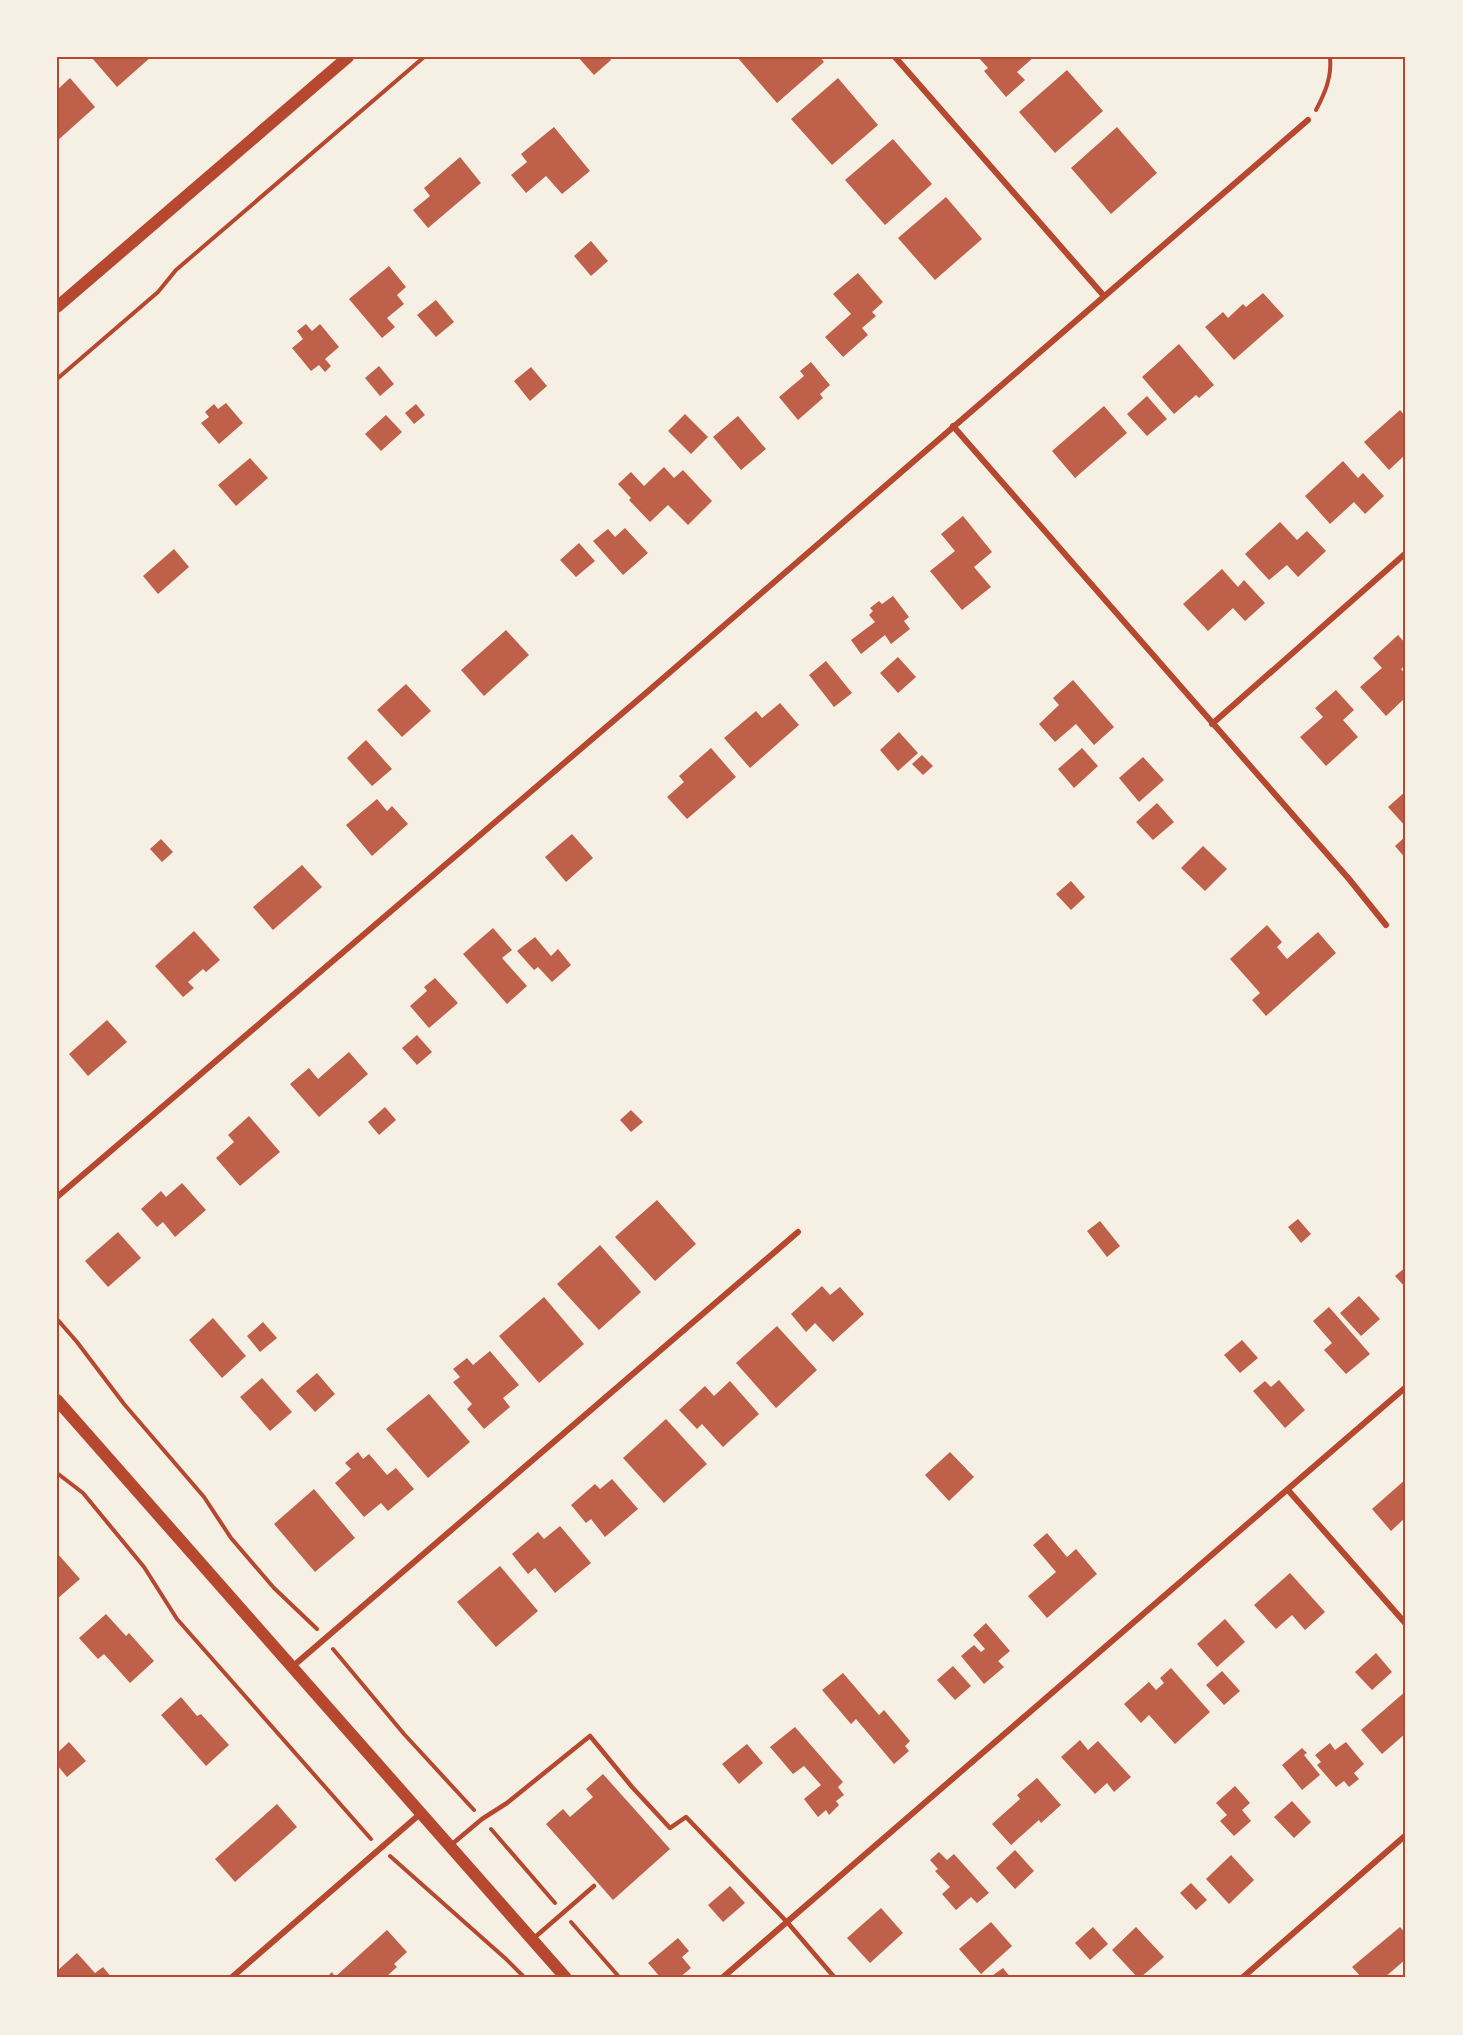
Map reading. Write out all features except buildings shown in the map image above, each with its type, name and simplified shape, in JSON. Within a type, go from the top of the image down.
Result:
[{"type":"main road","points":[[57,307],[348,57]]},
{"type":"main road","points":[[57,1400],[566,1978]]},
{"type":"street","points":[[896,57],[1104,296]]},
{"type":"street","points":[[57,1197],[646,693],[1308,120]]},
{"type":"street","points":[[953,426],[1349,879],[1386,925]]},
{"type":"street","points":[[1212,724],[1406,554]]},
{"type":"street","points":[[292,1668],[798,1232]]},
{"type":"street","points":[[722,1978],[1406,1387]]},
{"type":"street","points":[[1288,1490],[1406,1624]]},
{"type":"street","points":[[231,1978],[420,1814]]},
{"type":"street","points":[[1242,1978],[1406,1835]]},
{"type":"lane","points":[[449,1847],[590,1736],[670,1828],[686,1817],[787,1922],[835,1978]]},
{"type":"lane","points":[[532,1940],[594,1886]]},
{"type":"path","points":[[57,380],[158,292],[176,270],[424,57]]},
{"type":"path","points":[[1308,120],[1313,116],[1327,88],[1331,66],[1330,57]]},
{"type":"path","points":[[57,1319],[124,1404],[204,1497],[231,1538],[274,1588],[313,1625]]},
{"type":"path","points":[[57,1473],[83,1493],[144,1567],[177,1619],[367,1835]]},
{"type":"path","points":[[337,1654],[350,1671]]},
{"type":"path","points":[[396,1862],[525,1978]]}]
